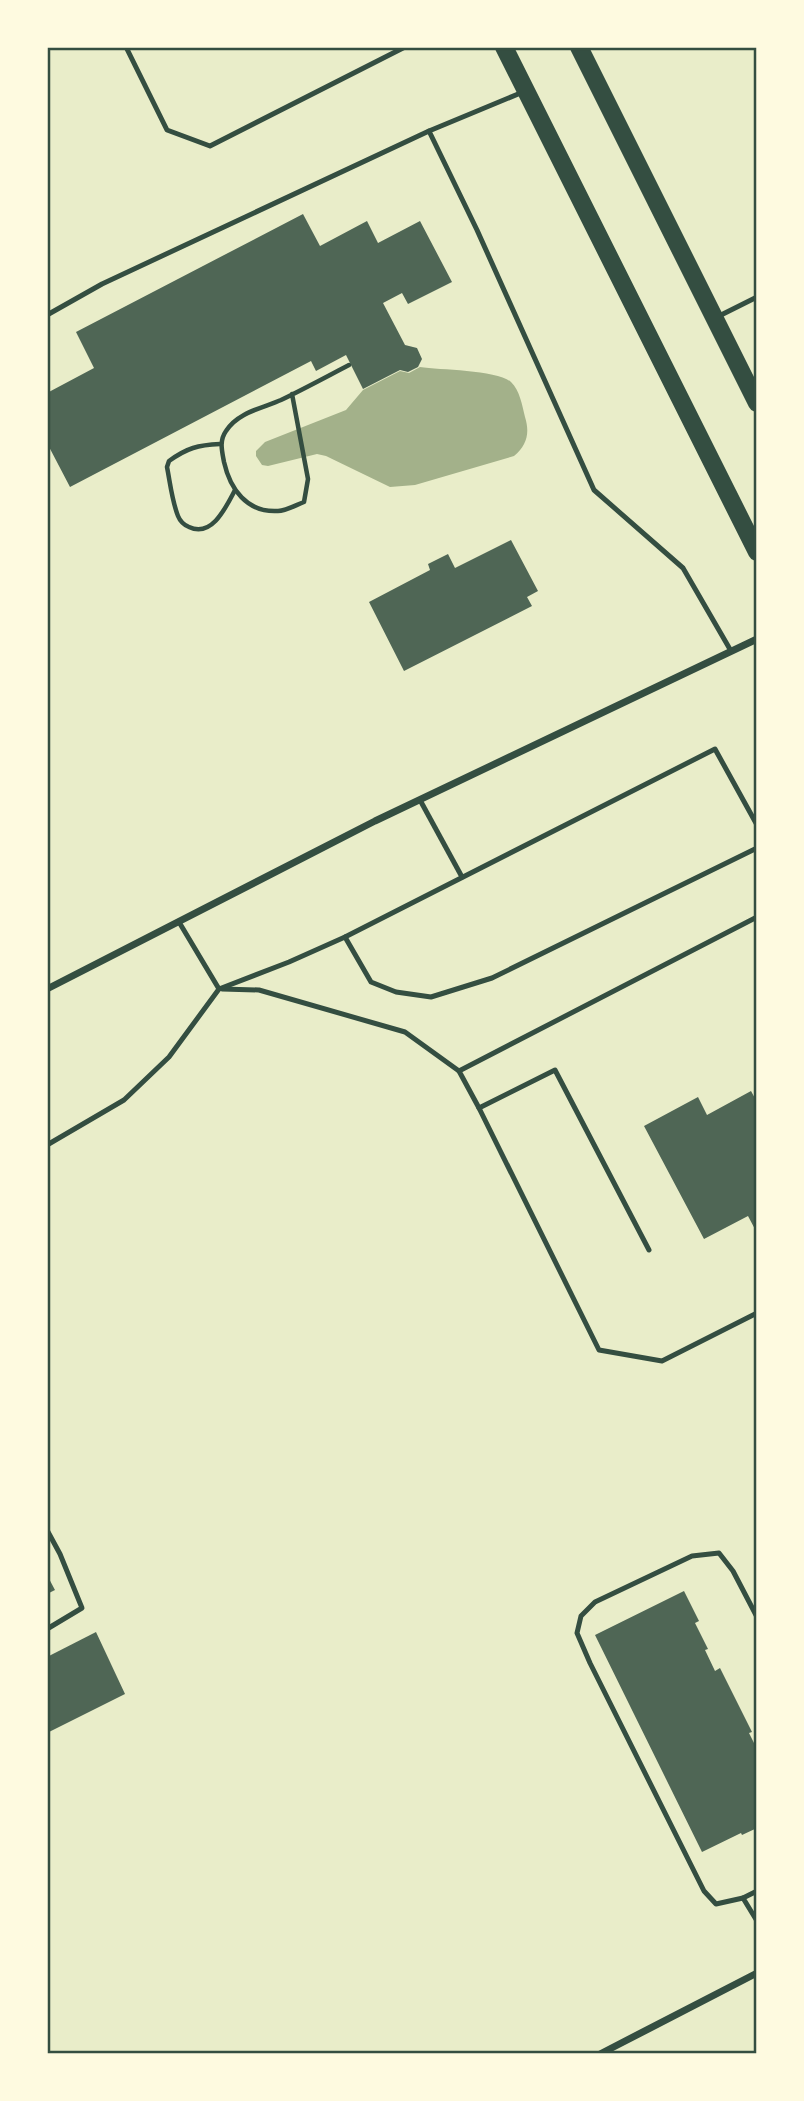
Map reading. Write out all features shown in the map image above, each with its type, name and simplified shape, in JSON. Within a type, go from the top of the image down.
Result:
[{"type":"main road","points":[[504,47],[757,552]]},
{"type":"main road","points":[[579,47],[757,403]]},
{"type":"street","points":[[47,989],[420,800],[757,639]]},
{"type":"street","points":[[600,2054],[757,1973]]},
{"type":"lane","points":[[126,47],[167,130],[210,146],[405,47]]},
{"type":"lane","points":[[47,315],[102,284],[429,131],[526,91]]},
{"type":"lane","points":[[429,131],[477,230],[594,490],[683,568],[731,651]]},
{"type":"lane","points":[[714,318],[757,297]]},
{"type":"lane","points":[[47,1146],[124,1100],[169,1058],[219,989],[345,937],[715,750],[757,825]]},
{"type":"lane","points":[[420,800],[462,877]]},
{"type":"lane","points":[[345,937],[371,982],[396,992],[431,997],[492,978],[757,848]]},
{"type":"lane","points":[[459,1071],[757,917]]},
{"type":"lane","points":[[179,922],[219,989]]},
{"type":"lane","points":[[219,989],[259,990],[405,1032],[459,1071],[599,1350],[662,1361],[757,1313]]},
{"type":"lane","points":[[479,1108],[555,1070],[649,1250]]},
{"type":"lane","points":[[47,1530],[82,1608],[47,1629]]},
{"type":"lane","points":[[757,1617],[733,1571],[719,1553],[692,1556],[595,1602],[582,1616],[577,1633],[705,1891],[716,1904],[743,1898],[757,1891]]},
{"type":"lane","points":[[743,1898],[757,1921]]},
{"type":"path","points":[[292,394],[308,480],[304,502],[279,511],[258,508],[240,499],[226,471],[220,444],[226,430],[250,411],[292,394],[349,365]]},
{"type":"path","points":[[220,444],[184,450],[169,461],[167,467],[178,517],[185,526],[198,531],[209,527],[222,513],[236,489]]},
{"type":"shaded area","points":[[420,367],[482,373],[511,382],[520,398],[527,428],[525,443],[518,452],[514,456],[415,485],[390,487],[326,456],[317,454],[268,466],[262,465],[256,456],[256,451],[265,442],[346,410],[363,390],[400,371],[409,373]]},
{"type":"building","points":[[303,214],[320,246],[367,221],[378,243],[420,221],[452,282],[408,304],[402,293],[383,303],[405,345],[417,348],[422,359],[418,367],[408,372],[400,370],[363,389],[346,355],[316,371],[311,361],[70,487],[47,443],[47,393],[94,368],[76,332]]},
{"type":"building","points":[[511,540],[538,591],[527,597],[532,606],[404,671],[369,602],[430,570],[428,564],[448,554],[455,568]]},
{"type":"building","points":[[751,1091],[757,1102],[757,1233],[748,1216],[704,1239],[644,1126],[698,1097],[707,1115]]},
{"type":"building","points":[[47,1575],[55,1590],[47,1594]]},
{"type":"building","points":[[684,1591],[699,1621],[695,1623],[708,1649],[705,1650],[715,1671],[720,1668],[752,1732],[749,1733],[757,1749],[757,1828],[702,1852],[595,1635]]},
{"type":"building","points":[[96,1632],[125,1694],[47,1733],[47,1657]]}]
